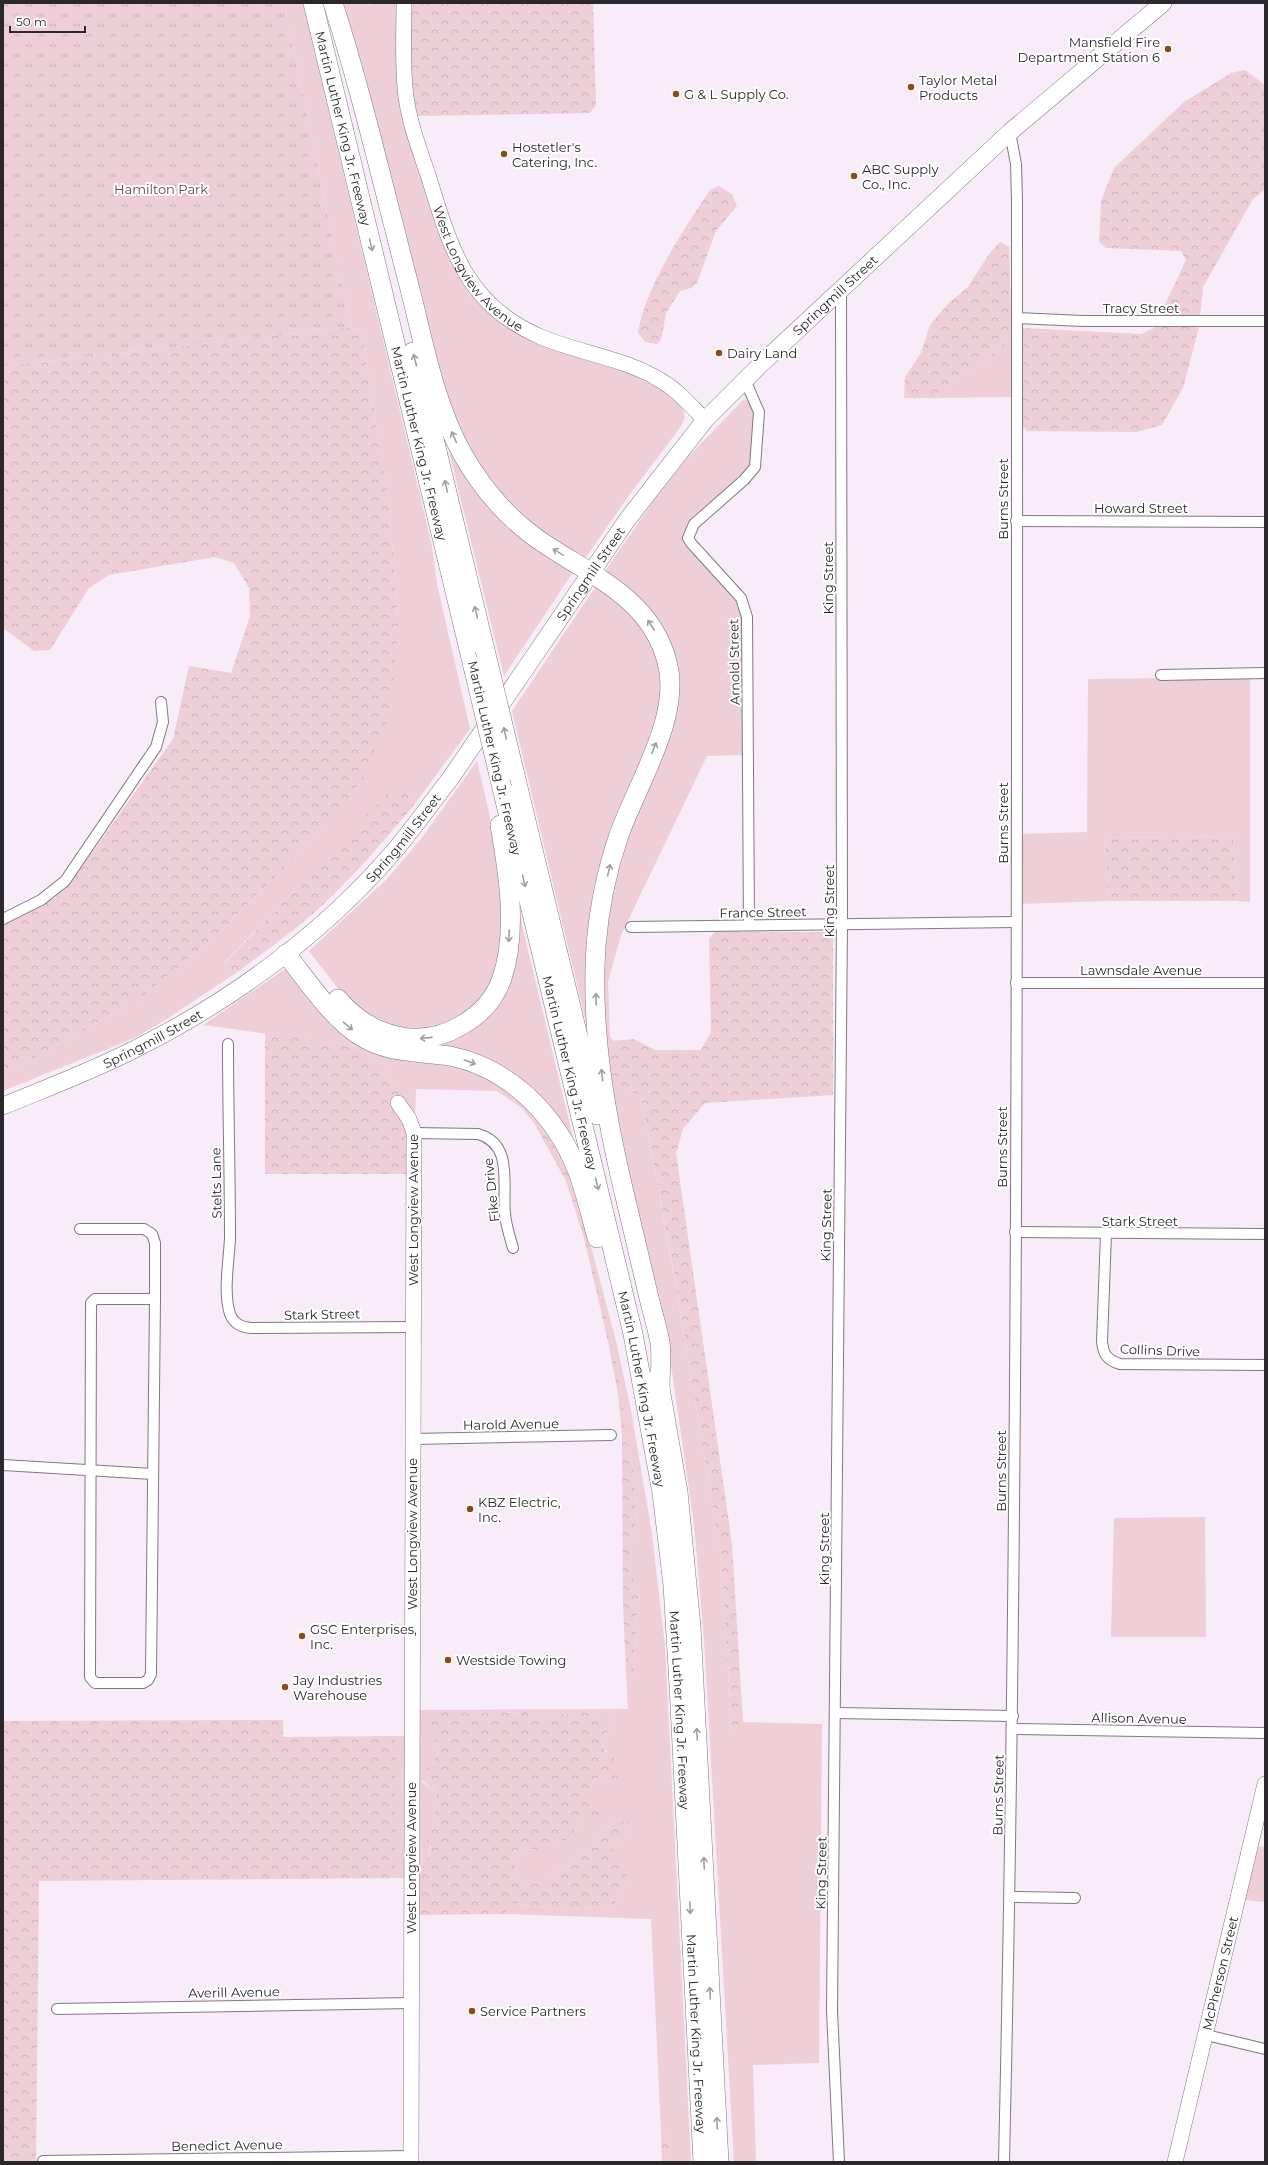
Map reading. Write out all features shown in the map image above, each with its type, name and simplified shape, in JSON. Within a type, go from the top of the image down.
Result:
[{"type":"highway","name":"Martin Luther King Jr. Freeway","points":[[314,3],[445,548],[470,671],[498,793],[639,1362],[662,1494],[673,1585],[703,2162]]},
{"type":"highway","name":"Martin Luther King Jr. Freeway","points":[[330,3],[642,1303],[660,1388],[678,1492],[691,1620],[719,2162]]},
{"type":"highway","points":[[333,3],[353,66],[430,365],[455,439],[487,492],[515,521],[551,548],[591,572],[630,601],[651,625],[661,643],[668,664],[671,686],[666,720],[620,833],[610,865],[599,921],[595,967],[598,1038],[608,1118],[660,1344],[660,1388]]},
{"type":"highway","points":[[291,950],[354,1015],[375,1030],[402,1038],[422,1038],[450,1032],[470,1021],[480,1013],[496,992],[502,978],[509,942],[507,883],[498,793]]},
{"type":"highway","points":[[291,950],[337,1016],[359,1036],[387,1049],[451,1057],[490,1070],[505,1079],[533,1101],[557,1130],[578,1173],[598,1241],[632,1377],[647,1452],[661,1544],[673,1585]]},
{"type":"main road","name":"Springmill Street","points":[[3,1106],[81,1074],[158,1038],[220,1001],[291,950],[366,882],[421,818],[450,779],[643,498],[705,420],[841,289],[1010,132],[1163,3]]},
{"type":"street","name":"West Longview Avenue","points":[[404,3],[405,79],[409,114],[448,239],[465,274],[493,306],[522,328],[551,341],[628,366],[660,380],[678,393],[705,420]]},
{"type":"street","name":"Burns Street","points":[[1004,2162],[1013,1728],[1016,982],[1016,164],[1010,132]]},
{"type":"street","name":"King Street","points":[[839,2162],[832,2011],[836,1713],[842,924],[841,289]]},
{"type":"street","name":"Tracy Street","points":[[1017,318],[1083,321],[1265,321]]},
{"type":"street","name":"Arnold Street","points":[[745,380],[759,412],[755,467],[744,480],[694,524],[688,538],[691,544],[741,598],[747,617],[749,925]]},
{"type":"street","name":"Howard Street","points":[[1016,521],[1265,522]]},
{"type":"street","points":[[1161,675],[1265,673]]},
{"type":"street","points":[[3,920],[41,900],[65,881],[156,747],[163,722],[161,702]]},
{"type":"street","name":"France Street","points":[[631,927],[1016,922]]},
{"type":"street","name":"Lawnsdale Avenue","points":[[1016,982],[1265,983]]},
{"type":"street","name":"Stelts Lane","points":[[228,1044],[230,1225],[228,1305],[234,1321]]},
{"type":"street","name":"West Longview Avenue","points":[[398,1103],[409,1119],[414,1133],[411,2159]]},
{"type":"street","name":"Fike Drive","points":[[414,1133],[478,1134],[494,1142],[500,1149],[503,1160],[505,1215],[513,1248]]},
{"type":"street","points":[[80,1229],[144,1228],[152,1234],[155,1243],[155,1299],[151,1674],[148,1680],[143,1683],[95,1683],[90,1677],[92,1300],[155,1299]]},
{"type":"street","name":"Stark Street","points":[[1015,1232],[1106,1234],[1265,1234]]},
{"type":"street","name":"Collins Drive","points":[[1106,1234],[1102,1341],[1103,1350],[1109,1359],[1120,1364],[1265,1365]]},
{"type":"street","name":"Stark Street","points":[[234,1321],[243,1327],[251,1328],[413,1327]]},
{"type":"street","name":"Harold Avenue","points":[[412,1439],[611,1435]]},
{"type":"street","points":[[3,1465],[91,1469],[153,1474]]},
{"type":"street","points":[[836,1713],[1012,1716]]},
{"type":"street","name":"Allison Avenue","points":[[1013,1728],[1265,1733]]},
{"type":"street","name":"McPherson Street","points":[[1175,2162],[1265,1784]]},
{"type":"street","points":[[1010,1897],[1075,1898]]},
{"type":"street","name":"Averill Avenue","points":[[58,2009],[411,2003]]},
{"type":"street","points":[[1206,2035],[1265,2049]]},
{"type":"street","name":"Benedict Avenue","points":[[44,2161],[411,2159]]},
{"type":"green space","name":"Hamilton Park","points":[[3,3],[284,3],[351,327],[3,366]]},
{"type":"green space","points":[[284,3],[303,3],[432,546],[437,584],[470,729],[414,805],[407,793],[295,890],[225,962],[226,969],[239,971],[162,1022],[134,1038],[3,1091],[3,1075],[138,1000],[216,936],[324,828],[399,630],[389,504],[362,334],[351,327]]},
{"type":"green space","points":[[344,3],[367,3],[368,5],[378,3],[398,3],[403,96],[408,139],[439,236],[458,276],[469,293],[483,309],[500,321],[630,373],[656,386],[674,399],[684,412],[684,419],[679,429],[627,498],[584,560],[541,534],[503,500],[473,458],[445,393]]},
{"type":"green space","points":[[410,3],[593,3],[596,105],[590,113],[416,116],[412,84]]},
{"type":"green space","points":[[1245,70],[1265,85],[1265,189],[1253,199],[1203,287],[1199,327],[1183,388],[1162,425],[1136,432],[1027,431],[1022,425],[1022,328],[1141,334],[1154,328],[1186,260],[1181,251],[1106,248],[1099,242],[1101,201],[1114,168],[1184,102],[1231,73]]},
{"type":"green space","points":[[719,186],[732,194],[737,206],[716,231],[697,283],[691,288],[680,291],[666,313],[661,340],[657,344],[645,342],[638,333],[642,315],[657,278],[678,240],[710,190]]},
{"type":"green space","points":[[1000,242],[1009,247],[1012,338],[986,362],[955,377],[935,398],[904,398],[905,377],[921,353],[930,325],[949,303],[968,287],[989,254]]},
{"type":"green space","points":[[351,327],[362,334],[389,504],[399,630],[389,715],[363,779],[324,828],[216,936],[138,1000],[3,1075],[3,925],[55,898],[71,882],[173,739],[189,666],[231,673],[250,616],[249,588],[234,563],[215,557],[109,575],[89,588],[50,650],[34,651],[3,628],[3,366]]},
{"type":"green space","points":[[1012,338],[1012,397],[935,398],[955,377],[986,362]]},
{"type":"green space","points":[[744,399],[751,402],[756,414],[751,469],[692,517],[684,534],[685,545],[736,600],[743,619],[744,755],[707,756],[621,935],[608,982],[610,1037],[605,1038],[601,955],[616,865],[676,702],[639,600],[605,571],[657,496],[689,456]]},
{"type":"green space","points":[[447,443],[573,572],[504,676]]},
{"type":"green space","points":[[596,586],[631,610],[660,659],[661,712],[613,836],[590,1039],[512,711]]},
{"type":"green space","points":[[1250,677],[1250,902],[1237,901],[1233,836],[1105,838],[1108,901],[1017,904],[1020,834],[1087,832],[1088,679]]},
{"type":"green space","points":[[477,761],[489,812],[502,911],[499,967],[480,1003],[440,1030],[385,1028],[350,1004],[309,951],[386,880],[421,839]]},
{"type":"green space","points":[[389,792],[407,793],[414,805],[364,863],[321,906],[287,935],[239,971],[226,969],[225,963]]},
{"type":"green space","points":[[1233,836],[1237,901],[1108,901],[1105,838]]},
{"type":"green space","points":[[516,900],[575,1146],[543,1102],[425,1045],[478,1023]]},
{"type":"green space","points":[[715,932],[828,932],[833,935],[833,1095],[705,1103],[683,1129],[676,1153],[732,1544],[743,1722],[732,1730],[720,1551],[675,1278],[641,1096],[629,1091],[620,1090],[612,1072],[605,1038],[610,1037],[613,1041],[634,1039],[655,1050],[701,1050],[711,1032],[709,938]]},
{"type":"green space","points":[[285,969],[335,1024],[487,1075],[536,1112],[572,1175],[616,1341],[631,1410],[652,1534],[665,1646],[691,2162],[672,2162],[669,2143],[672,2137],[670,2133],[661,2131],[651,1919],[507,1914],[505,1908],[513,1903],[564,1909],[603,1907],[615,1904],[626,1882],[619,1857],[612,1848],[620,1836],[631,1829],[629,1823],[615,1819],[591,1849],[543,1883],[520,1881],[514,1863],[524,1850],[537,1849],[544,1844],[561,1842],[570,1838],[580,1820],[607,1810],[588,1802],[584,1792],[599,1777],[609,1781],[613,1759],[602,1745],[614,1718],[597,1713],[546,1716],[525,1712],[472,1712],[465,1715],[439,1713],[438,1742],[440,1750],[433,1761],[432,1766],[421,1771],[422,1782],[437,1793],[434,1814],[436,1819],[430,1832],[429,1852],[427,1858],[423,1864],[415,1870],[416,1710],[628,1709],[626,1673],[633,1676],[639,1591],[629,1571],[632,1558],[630,1547],[637,1520],[633,1466],[626,1438],[620,1380],[612,1342],[576,1200],[564,1164],[546,1134],[534,1123],[522,1108],[497,1091],[416,1089],[415,1123],[410,1111],[379,1062],[349,1045],[203,1025]]},
{"type":"green space","points":[[265,1033],[349,1045],[379,1062],[401,1096],[394,1095],[390,1101],[401,1117],[405,1126],[408,1146],[407,1174],[265,1174]]},
{"type":"green space","points":[[609,1063],[617,1086],[641,1096],[677,1291],[720,1551],[732,1730],[743,1722],[822,1724],[819,2063],[753,2065],[756,2162],[734,2162],[704,1639],[694,1524],[668,1344],[620,1138]]},
{"type":"green space","points":[[534,1123],[546,1134],[564,1164],[576,1200],[602,1297],[620,1380],[626,1438],[633,1466],[637,1520],[630,1547],[632,1558],[629,1571],[639,1591],[633,1676],[626,1673],[623,1603],[622,1434],[618,1394],[609,1346],[584,1238],[566,1181]]},
{"type":"green space","points":[[1205,1517],[1206,1637],[1111,1637],[1114,1518]]},
{"type":"green space","points":[[472,1712],[525,1712],[546,1716],[597,1713],[614,1718],[602,1745],[606,1752],[612,1754],[614,1759],[620,1763],[617,1777],[609,1781],[599,1777],[585,1792],[589,1802],[608,1810],[593,1822],[580,1820],[570,1838],[561,1842],[544,1844],[537,1849],[524,1850],[514,1863],[520,1881],[543,1883],[591,1849],[615,1819],[629,1823],[631,1829],[620,1836],[612,1848],[627,1865],[626,1882],[615,1904],[603,1907],[565,1909],[513,1903],[505,1908],[507,1914],[415,1915],[415,1870],[419,1868],[428,1858],[430,1851],[431,1847],[427,1841],[430,1826],[436,1819],[434,1814],[437,1793],[421,1779],[420,1776],[424,1769],[432,1766],[433,1761],[440,1750],[438,1742],[429,1734],[426,1724],[426,1716],[437,1713],[461,1714]]},
{"type":"green space","points":[[283,1720],[283,1737],[396,1736],[396,1878],[39,1881],[36,2161],[3,2161],[3,1721]]},
{"type":"green space","points":[[396,1736],[406,1736],[406,1878],[396,1878]]},
{"type":"green space","points":[[1256,1847],[1265,1847],[1265,1902],[1244,1900]]},
{"type":"green space","points":[[661,2131],[670,2133],[672,2137],[669,2143],[672,2162],[662,2162]]},
{"type":"place","name":"Mansfield Fire Department Station 6","points":[[1168,49]]},
{"type":"place","name":"Taylor Metal Products","points":[[911,87]]},
{"type":"place","name":"G & L Supply Co.","points":[[676,94]]},
{"type":"place","name":"Hostetler's Catering, Inc.","points":[[504,154]]},
{"type":"place","name":"ABC Supply Co., Inc.","points":[[854,176]]},
{"type":"place","name":"Dairy Land","points":[[719,353]]},
{"type":"place","name":"KBZ Electric, Inc.","points":[[470,1509]]},
{"type":"place","name":"GSC Enterprises, Inc.","points":[[302,1636]]},
{"type":"place","name":"Westside Towing","points":[[448,1660]]},
{"type":"place","name":"Jay Industries Warehouse","points":[[285,1687]]},
{"type":"place","name":"Service Partners","points":[[472,2011]]}]
